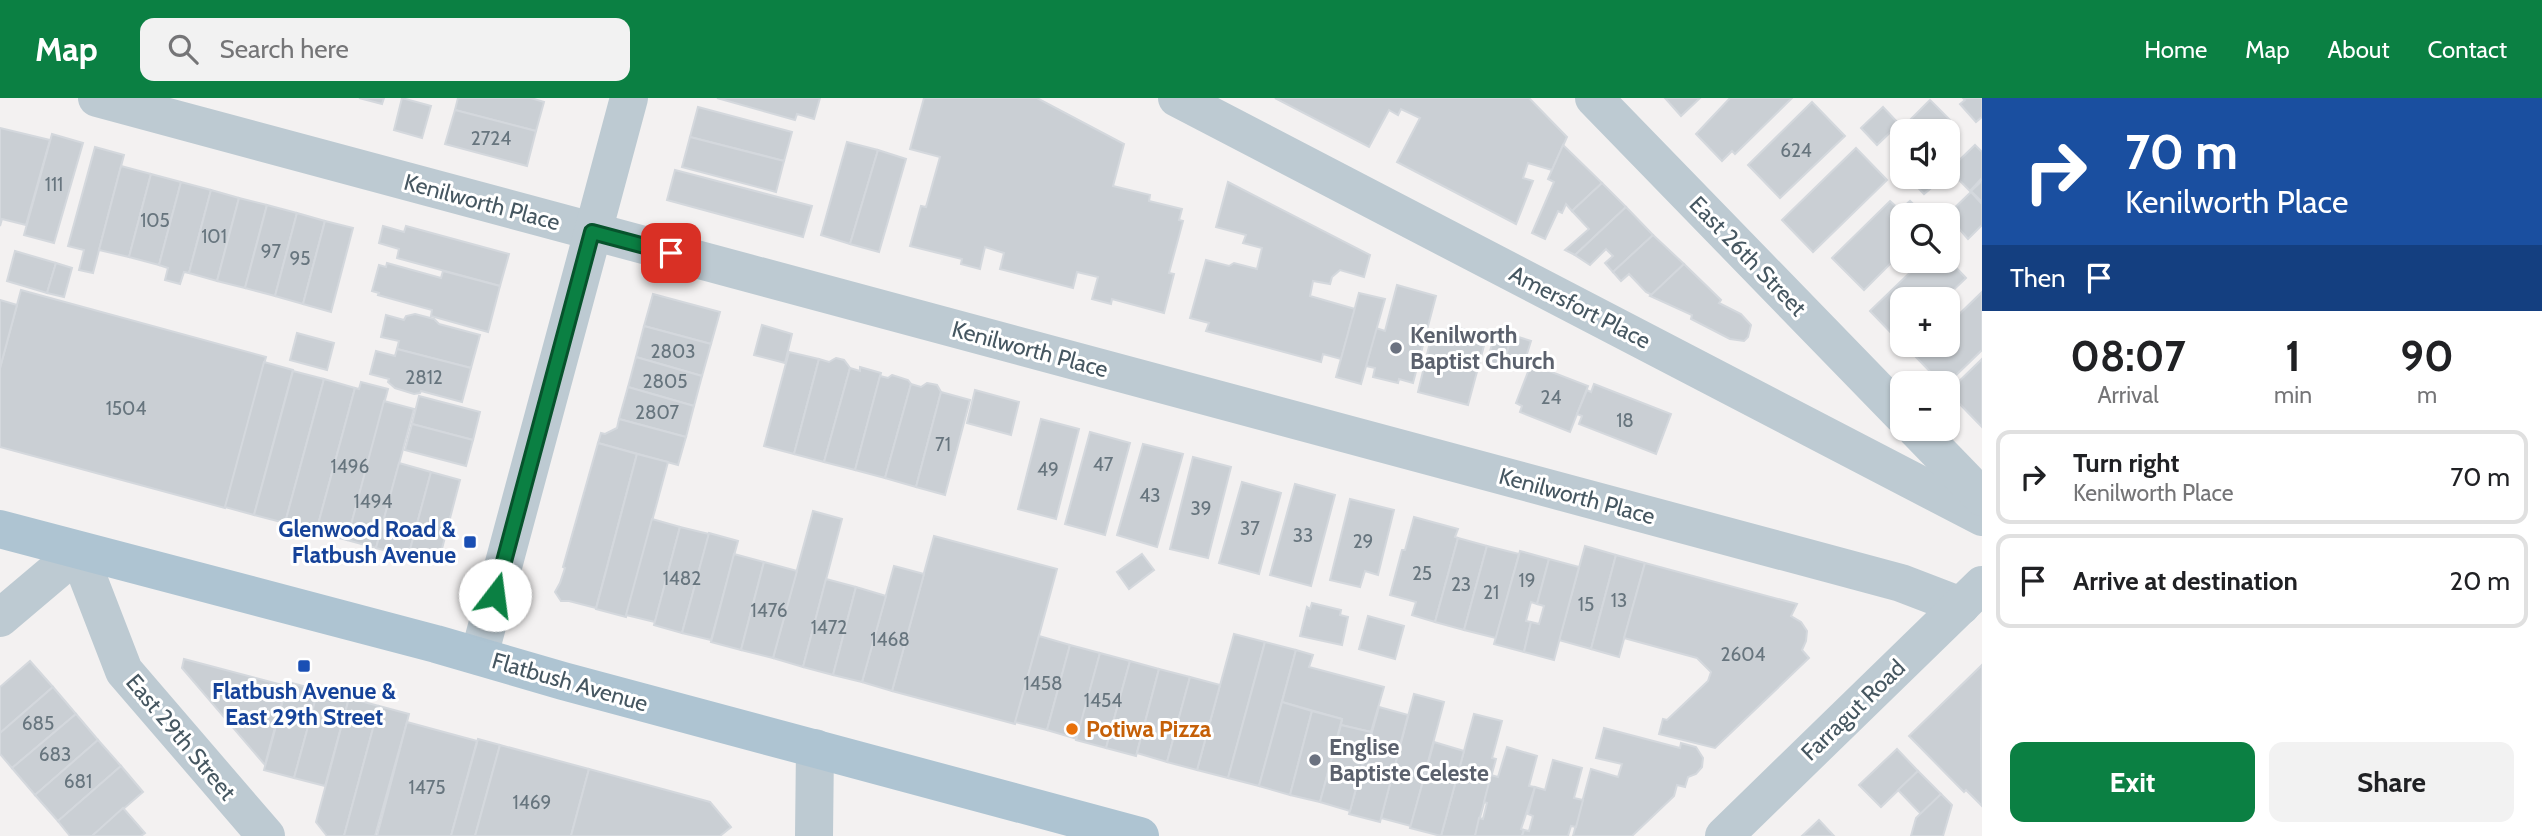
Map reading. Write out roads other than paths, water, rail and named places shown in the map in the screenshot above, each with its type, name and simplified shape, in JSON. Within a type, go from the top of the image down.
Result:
[{"type":"main road","name":"Flatbush Avenue","points":[[0,529],[1140,836]]},
{"type":"street","name":"Kenilworth Place","points":[[97,98],[1901,583],[1971,595]]},
{"type":"street","points":[[479,656],[629,98]]},
{"type":"street","name":"Amersfort Place","points":[[1177,98],[1982,517]]},
{"type":"street","name":"East 26th Street","points":[[1594,98],[1890,403]]},
{"type":"street","points":[[1928,441],[1982,497]]},
{"type":"street","points":[[0,618],[78,552]]},
{"type":"street","name":"East 29th Street","points":[[78,552],[124,671],[266,836]]},
{"type":"street","name":"Farragut Road","points":[[1724,836],[1971,595]]},
{"type":"street","points":[[814,836],[815,748]]},
{"type":"place","name":"Kenilworth Baptist Church","points":[[1396,348]]},
{"type":"place","name":"Glenwood Road & Flatbush Avenue","points":[[470,542]]},
{"type":"place","name":"Flatbush Avenue & East 29th Street","points":[[304,666]]},
{"type":"place","name":"Potiwa Pizza","points":[[1072,729]]},
{"type":"place","name":"Englise Baptiste Celeste","points":[[1315,760]]}]
